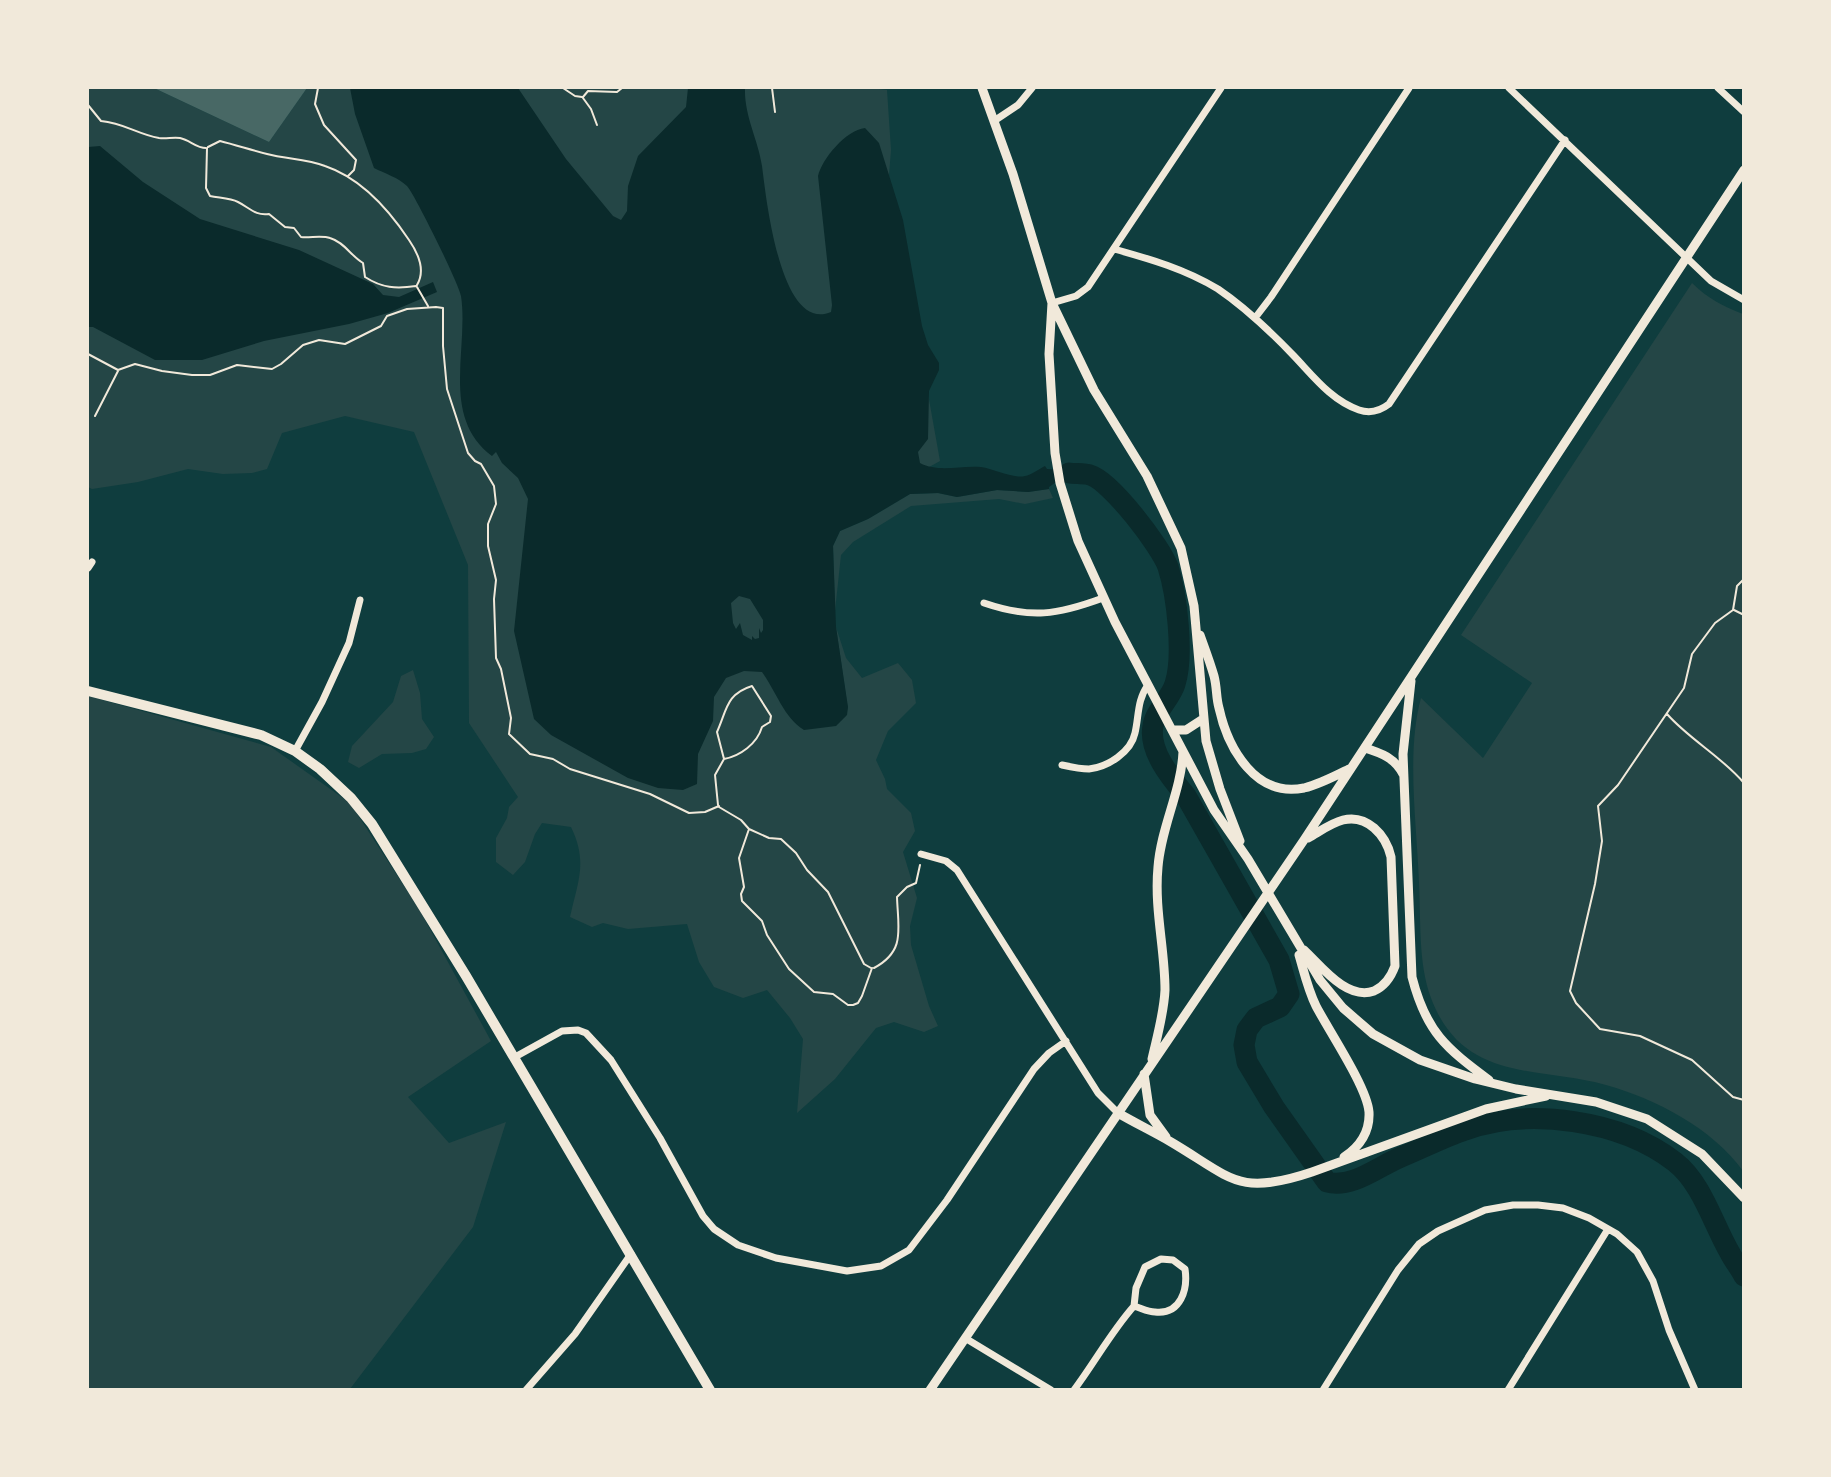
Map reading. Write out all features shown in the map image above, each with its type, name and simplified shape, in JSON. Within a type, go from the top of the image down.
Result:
[{"type":"main road","points":[[88,691],[261,735],[295,751],[339,784],[372,824],[515,1057],[710,1390]]},
{"type":"street","points":[[982,88],[1020,197],[1052,303],[1094,390],[1147,477],[1175,532],[1189,575],[1196,621],[1203,719],[1214,772],[1248,859]]},
{"type":"street","points":[[994,121],[1018,105],[1032,88]]},
{"type":"street","points":[[1052,303],[1070,299],[1082,292],[1221,88]]},
{"type":"street","points":[[1255,318],[1409,88]]},
{"type":"street","points":[[1509,88],[1711,281],[1744,300]]},
{"type":"street","points":[[1718,88],[1744,112]]},
{"type":"street","points":[[1114,248],[1192,275],[1235,301],[1295,357],[1322,388],[1343,403],[1361,411],[1380,410],[1389,404],[1565,140]]},
{"type":"street","points":[[930,1390],[1304,840],[1744,170]]},
{"type":"street","points":[[1052,303],[1049,354],[1057,468],[1078,541],[1103,598],[1214,810],[1248,859],[1295,942],[1330,993],[1373,1034],[1420,1060],[1457,1074],[1596,1102],[1632,1112],[1702,1154],[1744,1198]]},
{"type":"street","points":[[984,603],[1008,611],[1037,615],[1065,611],[1103,598]]},
{"type":"street","points":[[295,751],[322,702],[349,643],[360,600]]},
{"type":"street","points":[[1196,621],[1215,679],[1219,710],[1227,735],[1247,770],[1271,786],[1292,789],[1314,785],[1351,769]]},
{"type":"street","points":[[1411,678],[1404,737],[1404,776],[1410,963],[1416,993],[1427,1019],[1444,1045],[1494,1083]]},
{"type":"street","points":[[1062,765],[1092,769],[1122,754],[1134,739],[1139,700],[1148,685]]},
{"type":"street","points":[[1172,730],[1186,730],[1203,719]]},
{"type":"street","points":[[1365,748],[1388,757],[1404,776]]},
{"type":"street","points":[[1151,1064],[1165,994],[1157,878],[1160,847],[1181,774],[1183,751]]},
{"type":"street","points":[[1295,942],[1353,992],[1378,989],[1392,973],[1395,958],[1391,866],[1385,840],[1373,827],[1350,819],[1335,823],[1304,840]]},
{"type":"street","points":[[921,854],[946,861],[957,870],[1098,1093],[1118,1113],[1170,1141],[1219,1173],[1238,1181],[1272,1183],[1312,1172],[1486,1109],[1551,1095]]},
{"type":"street","points":[[1295,942],[1315,1004],[1360,1086],[1368,1107],[1364,1137],[1354,1150],[1337,1162]]},
{"type":"street","points":[[515,1057],[562,1031],[579,1030],[586,1033],[611,1060],[713,1229],[738,1245],[776,1258],[847,1271],[881,1266],[909,1250],[947,1200],[1034,1069],[1049,1053],[1066,1041]]},
{"type":"street","points":[[1144,1074],[1150,1115],[1170,1141]]},
{"type":"street","points":[[1323,1390],[1398,1270],[1419,1244],[1438,1231],[1485,1210],[1513,1205],[1563,1208],[1589,1217],[1637,1252],[1653,1281],[1669,1330],[1695,1390]]},
{"type":"street","points":[[1508,1390],[1608,1229]]},
{"type":"street","points":[[526,1390],[575,1334],[632,1253]]},
{"type":"street","points":[[1074,1390],[1093,1366],[1121,1320],[1134,1306],[1136,1288],[1145,1267],[1161,1259],[1174,1260],[1184,1267],[1187,1282],[1185,1292],[1174,1308],[1155,1312],[1134,1306]]},
{"type":"street","points":[[965,1338],[1051,1390]]},
{"type":"path","points":[[318,88],[315,104],[324,125],[356,160],[354,170],[347,177]]},
{"type":"path","points":[[563,88],[575,96],[583,97],[597,125]]},
{"type":"path","points":[[583,97],[588,91],[617,92],[622,88]]},
{"type":"path","points":[[772,88],[775,111]]},
{"type":"path","points":[[88,105],[101,121],[118,123],[134,131],[160,138],[178,138],[200,148],[207,148],[220,141],[327,166],[347,177],[389,211],[414,246],[422,267],[421,278],[416,286]]},
{"type":"path","points":[[207,148],[206,188],[210,196],[237,201],[261,215],[270,214],[285,228],[294,228],[301,237],[314,239],[327,236],[338,241],[363,263],[365,277],[379,286],[416,286]]},
{"type":"path","points":[[416,286],[428,305]]},
{"type":"path","points":[[95,416],[118,370],[135,364],[192,375],[210,375],[237,365],[272,369],[303,345],[319,340],[345,344],[381,326],[387,316],[428,305],[443,308],[447,389],[468,453],[481,464],[494,486],[496,504],[488,524],[488,546],[496,580],[496,657],[511,718],[509,734],[530,754],[650,793],[689,813],[705,812],[719,806]]},
{"type":"path","points":[[88,354],[118,370]]},
{"type":"path","points":[[1744,579],[1737,586],[1733,610],[1715,623],[1692,653],[1684,688],[1618,785],[1598,806],[1602,841],[1599,863],[1570,991],[1576,1003],[1600,1030],[1640,1036],[1692,1060],[1733,1097],[1744,1100]]},
{"type":"path","points":[[1733,610],[1744,615]]},
{"type":"path","points":[[719,806],[715,775],[724,759],[717,732],[728,703],[738,691],[752,686],[771,716],[770,722],[762,727],[760,736],[739,756],[724,759]]},
{"type":"path","points":[[1667,714],[1680,729],[1709,750],[1744,783]]},
{"type":"path","points":[[719,806],[741,820],[749,829],[769,838],[781,839],[796,853],[807,870],[828,892],[864,964],[872,968]]},
{"type":"path","points":[[749,829],[739,858],[744,887],[742,901],[762,921],[767,935],[789,969],[814,992],[833,994],[848,1005],[858,1003],[872,968],[887,960],[894,952],[898,936],[898,897],[907,887],[916,883],[920,873],[921,854]]},
{"type":"shaded area","points":[[88,88],[154,88],[269,142],[307,88],[887,90],[891,150],[889,175],[940,461],[835,519],[796,621],[848,710],[836,627],[846,658],[862,678],[898,663],[912,680],[916,703],[888,731],[876,760],[887,789],[911,813],[915,831],[903,852],[917,898],[910,926],[911,945],[929,1006],[938,1026],[924,1032],[894,1022],[876,1028],[835,1079],[797,1113],[803,1039],[767,990],[743,998],[714,987],[699,962],[687,924],[628,929],[603,923],[592,927],[570,917],[580,872],[579,851],[571,827],[542,823],[525,862],[513,875],[496,862],[496,838],[507,818],[509,807],[518,797],[469,723],[468,565],[414,432],[345,416],[282,433],[267,469],[252,473],[223,474],[188,469],[138,482],[92,489],[88,487]]},
{"type":"shaded area","points":[[350,88],[518,88],[566,159],[613,216],[621,220],[627,211],[628,186],[638,156],[686,107],[688,88],[745,88],[779,258],[799,303],[814,313],[831,312],[832,305],[818,176],[836,146],[850,134],[865,128],[879,143],[903,220],[922,326],[928,345],[939,363],[939,370],[929,391],[928,439],[918,452],[920,463],[942,468],[981,467],[1020,477],[1045,466],[1047,469],[1065,470],[1069,473],[1049,489],[1028,492],[997,490],[957,497],[938,493],[910,494],[868,519],[840,531],[833,546],[836,627],[847,715],[836,726],[804,730],[791,719],[762,672],[744,671],[726,678],[714,697],[713,721],[698,754],[697,784],[683,790],[658,788],[628,778],[551,735],[534,719],[514,631],[528,499],[518,478],[502,463],[496,452],[492,456],[476,440],[466,422],[460,381],[461,296],[427,221],[407,186],[374,168],[355,114]],"holes":[[[739,596],[750,599],[763,620],[763,630],[761,633],[759,628],[759,638],[752,636],[752,640],[743,635],[740,623],[736,629],[731,603]]]},
{"type":"shaded area","points":[[100,146],[143,182],[200,219],[299,250],[373,284],[383,295],[399,297],[433,282],[437,292],[388,313],[349,324],[264,341],[202,360],[155,360],[93,327],[88,327],[88,147]]},
{"type":"shaded area","points":[[1692,283],[1716,301],[1743,314],[1743,1171],[1716,1141],[1682,1117],[1644,1098],[1580,1079],[1505,1066],[1483,1058],[1462,1045],[1445,1025],[1431,998],[1421,941],[1413,765],[1421,698],[1483,758],[1532,683],[1461,635]]},
{"type":"shaded area","points":[[1049,489],[1053,498],[1025,504],[999,499],[911,506],[853,542],[841,555],[835,611],[833,546],[840,531],[868,519],[910,494],[938,493],[957,497],[997,490],[1028,492]]},
{"type":"shaded area","points":[[413,670],[420,693],[422,719],[434,737],[426,749],[412,753],[382,754],[359,768],[348,762],[352,746],[393,702],[401,676]]},
{"type":"shaded area","points":[[88,696],[271,747],[350,803],[419,909],[491,1041],[408,1097],[449,1143],[506,1122],[473,1227],[350,1389],[88,1389]]},
{"type":"building","points":[[154,88],[307,88],[269,142]]},
{"type":"waterway","points":[[1069,473],[1090,475],[1110,489],[1146,531],[1168,567],[1177,609],[1178,672],[1173,689],[1154,720],[1154,745],[1162,764],[1186,796],[1279,960],[1289,994],[1280,1007],[1256,1018],[1247,1030],[1244,1045],[1247,1062],[1274,1107],[1327,1182],[1356,1180],[1449,1136],[1490,1123],[1545,1119],[1602,1127],[1653,1148],[1684,1171],[1700,1192],[1744,1276]]}]
